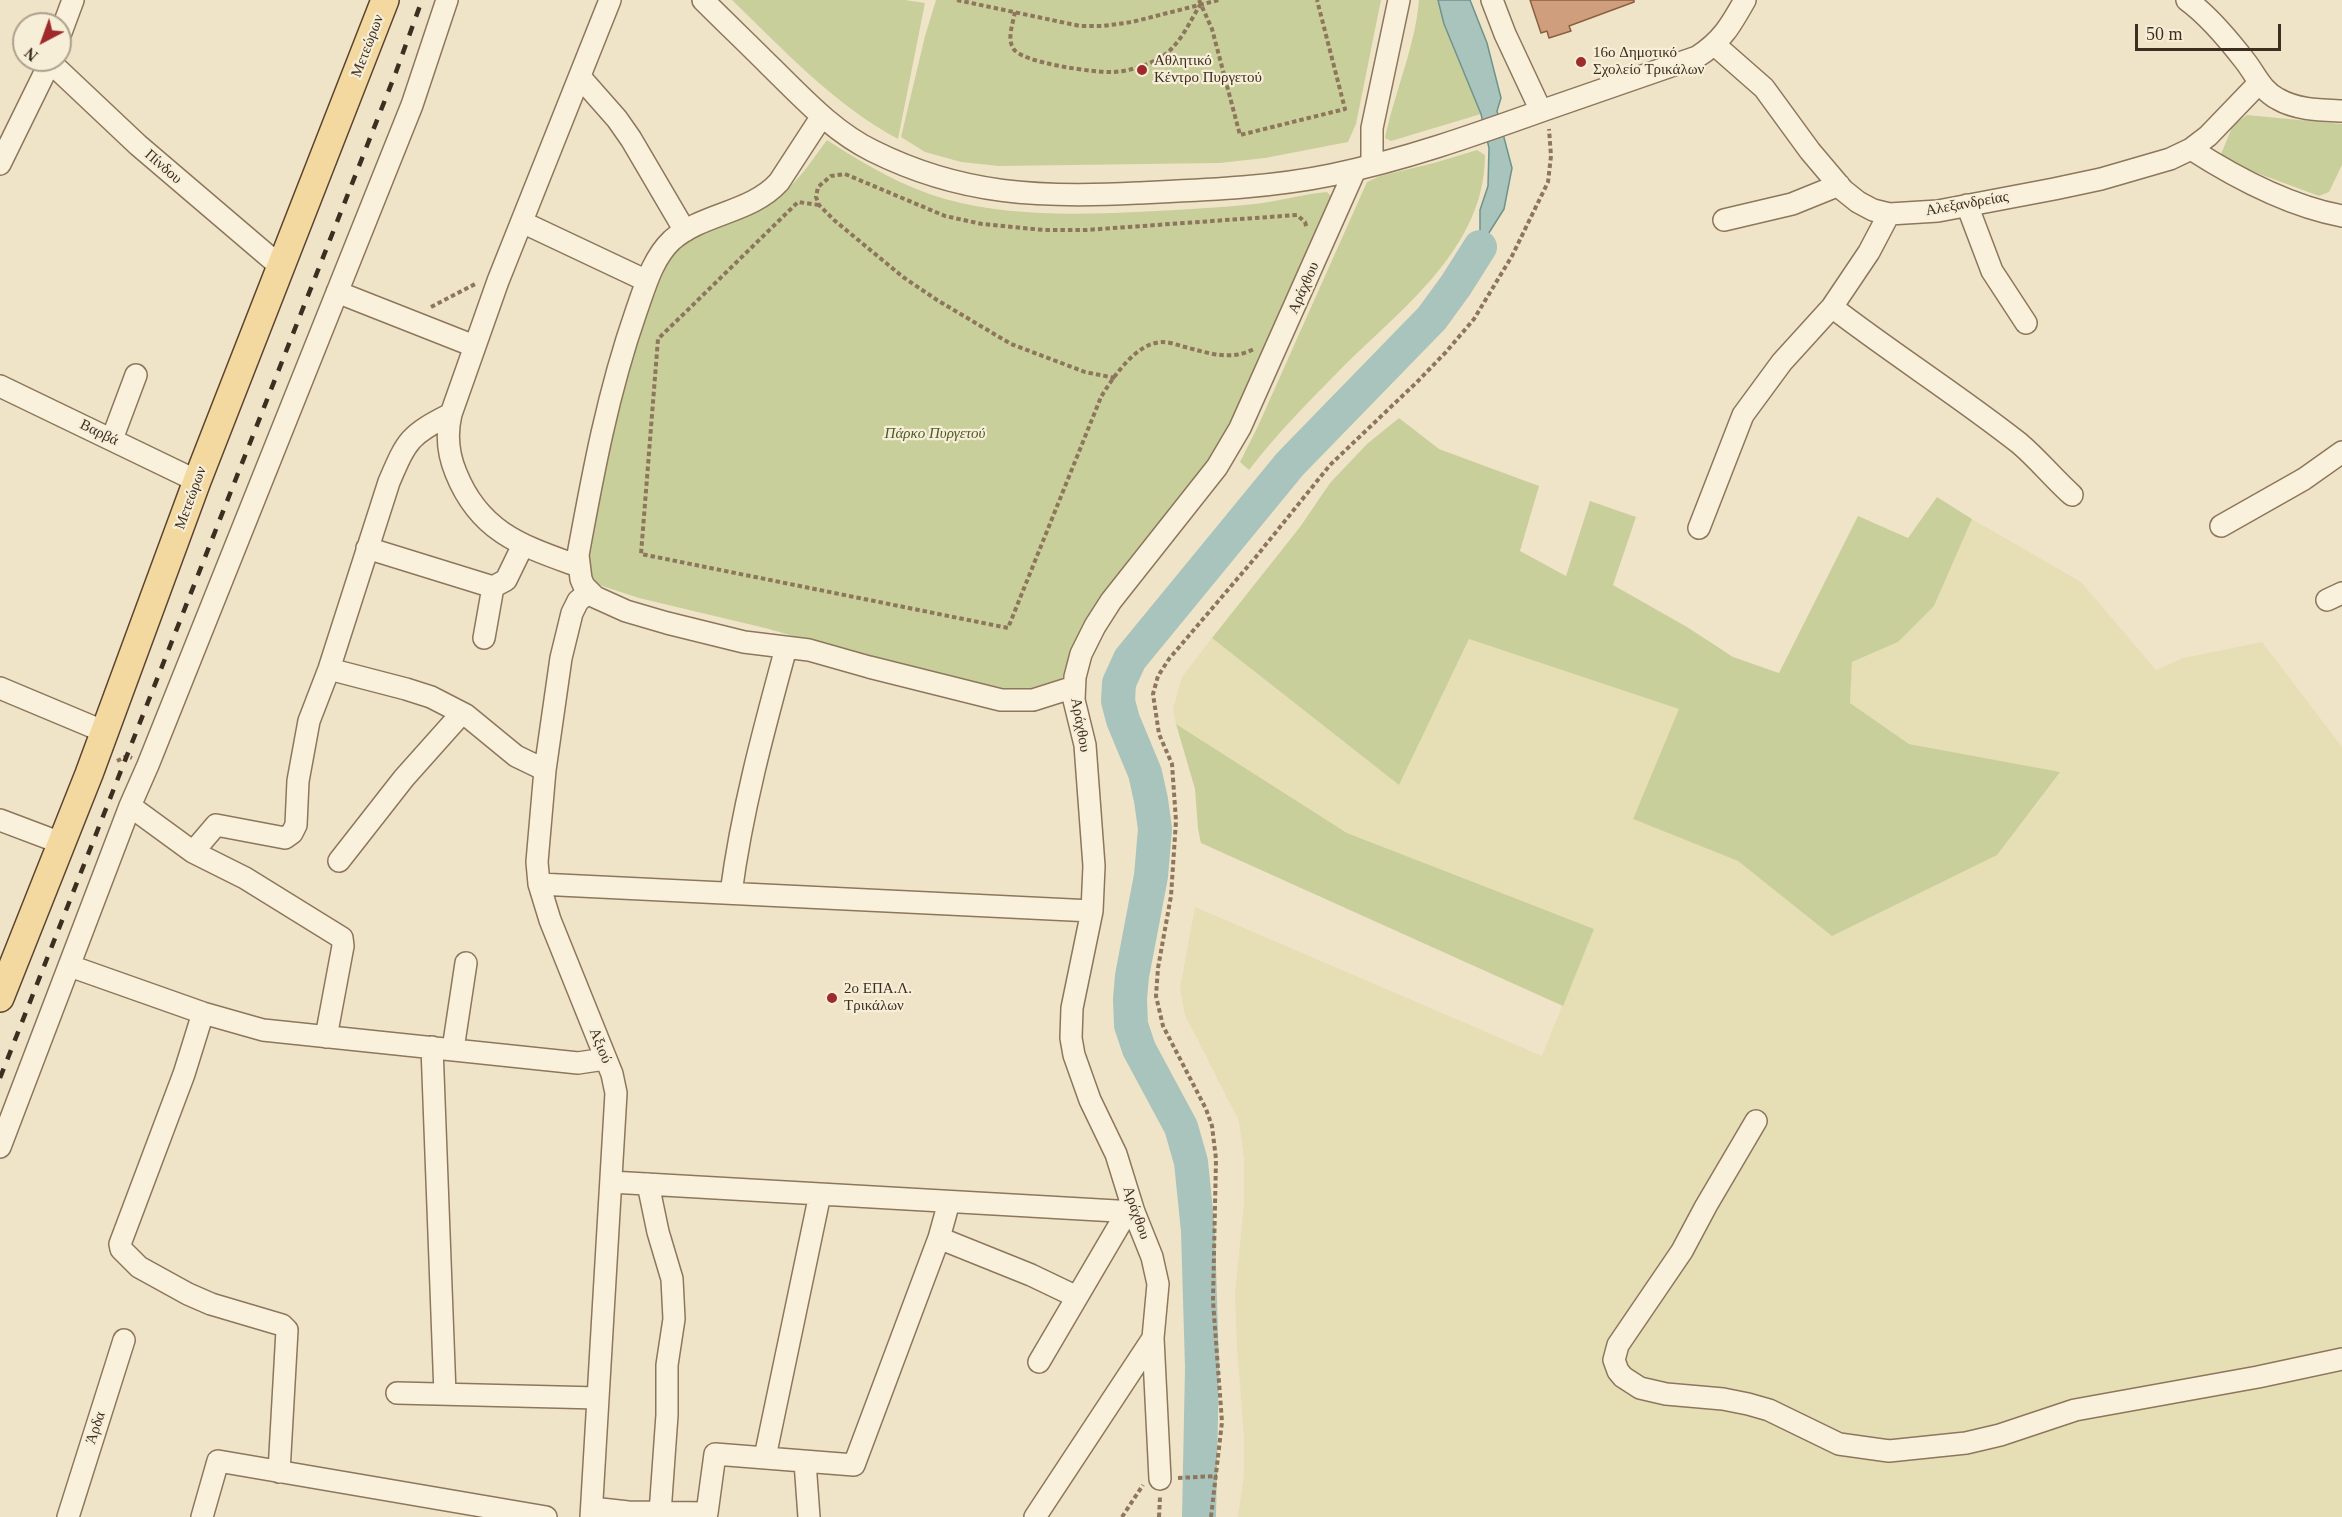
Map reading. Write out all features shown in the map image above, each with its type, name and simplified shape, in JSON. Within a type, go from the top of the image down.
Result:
[{"type":"main road","name":"Μετεώρων","points":[[0,998],[5,969],[62,843],[197,481],[385,0]]},
{"type":"street","points":[[0,1147],[130,806],[412,105],[447,0]]},
{"type":"street","points":[[578,566],[523,545],[493,527],[469,499],[450,456],[447,431],[498,281],[610,0]]},
{"type":"street","points":[[703,0],[822,116],[853,140],[872,151],[963,185],[1019,194],[1083,196],[1275,183],[1364,167],[1461,139],[1697,57],[1715,45],[1728,30],[1745,0]]},
{"type":"street","points":[[1364,167],[1399,0]]},
{"type":"street","points":[[1492,0],[1534,114]]},
{"type":"street","points":[[2187,0],[2224,36],[2247,63],[2259,83],[2277,99],[2300,107],[2342,111]]},
{"type":"street","name":"Αλεξανδρείας","points":[[1715,45],[1764,88],[1810,151],[1839,185],[1858,202],[1873,210],[1889,214],[1938,211],[2101,179],[2151,165],[2191,149],[2208,136],[2259,83]]},
{"type":"street","points":[[0,164],[45,72]]},
{"type":"street","name":"Πίνδου","points":[[62,72],[145,151],[281,267]]},
{"type":"street","points":[[580,77],[617,119],[631,139],[685,231]]},
{"type":"street","points":[[822,116],[780,182],[772,190],[743,206],[685,231],[663,251],[647,281],[607,408],[590,489],[578,566],[581,579],[589,592],[610,605],[667,624],[744,642],[809,650],[978,695],[1011,701],[1033,700],[1074,687]]},
{"type":"street","points":[[2191,149],[2221,168],[2276,194],[2323,213],[2342,216]]},
{"type":"street","name":"Αράχθου","points":[[1160,1479],[1153,1338],[1158,1284],[1152,1257],[1130,1212],[1116,1154],[1090,1100],[1074,1055],[1071,1038],[1072,1008],[1092,911],[1094,866],[1085,745],[1074,700],[1074,687],[1081,654],[1095,626],[1145,557],[1217,467],[1240,428],[1364,167]]},
{"type":"street","points":[[1724,220],[1792,204],[1839,185]]},
{"type":"street","points":[[1967,205],[1992,271],[2026,324]]},
{"type":"street","points":[[1700,528],[1743,415],[1782,362],[1832,307],[1869,252],[1889,214]]},
{"type":"street","points":[[522,222],[647,281]]},
{"type":"street","points":[[337,292],[474,346]]},
{"type":"street","points":[[1832,307],[1868,335],[1941,384],[2022,446],[2072,495]]},
{"type":"street","points":[[112,439],[136,375]]},
{"type":"street","name":"Βαρβά","points":[[0,386],[197,481]]},
{"type":"street","points":[[193,852],[216,825],[285,838],[292,833],[296,825],[298,781],[307,731],[389,482],[408,442],[429,425],[451,414]]},
{"type":"street","points":[[2221,526],[2313,474],[2342,452]]},
{"type":"street","points":[[367,548],[493,587],[506,580],[523,545]]},
{"type":"street","points":[[484,638],[493,587]]},
{"type":"street","name":"Αξιού","points":[[589,592],[575,606],[565,638],[545,770],[537,850],[539,884],[560,947],[605,1059],[616,1093],[591,1513]]},
{"type":"street","points":[[730,893],[753,770],[786,648]]},
{"type":"street","points":[[329,669],[431,697],[462,713],[516,756],[545,770]]},
{"type":"street","points":[[0,688],[105,732]]},
{"type":"street","points":[[339,861],[404,778],[462,713]]},
{"type":"street","points":[[130,806],[193,852],[245,878],[342,938],[343,946],[326,1037]]},
{"type":"street","points":[[0,820],[62,843]]},
{"type":"street","points":[[539,884],[1092,911]]},
{"type":"street","points":[[453,1049],[466,963]]},
{"type":"street","points":[[70,966],[203,1013],[263,1030],[578,1063],[605,1059]]},
{"type":"street","points":[[203,1013],[181,1084],[120,1244],[121,1249],[139,1267],[188,1294],[282,1325],[287,1330],[279,1472]]},
{"type":"street","points":[[432,1047],[445,1394]]},
{"type":"street","points":[[1756,1121],[1682,1251],[1618,1345],[1614,1360],[1618,1371],[1640,1388],[1666,1394],[1748,1404],[1769,1410],[1839,1444],[1889,1451],[1966,1443],[2000,1435],[2075,1410],[2246,1380],[2342,1359]]},
{"type":"street","points":[[611,1182],[1130,1212],[1039,1362]]},
{"type":"street","points":[[648,1184],[658,1232],[672,1279],[674,1319],[667,1365],[667,1415],[660,1513]]},
{"type":"street","points":[[765,1457],[820,1194]]},
{"type":"street","points":[[591,1513],[707,1513],[715,1454],[854,1465],[939,1238],[949,1202]]},
{"type":"street","points":[[939,1238],[1031,1275],[1077,1297]]},
{"type":"street","name":"Αράχθου","points":[[1035,1517],[1153,1338]]},
{"type":"street","name":"Άρδα","points":[[68,1517],[124,1340]]},
{"type":"street","points":[[397,1393],[598,1398]]},
{"type":"street","points":[[202,1517],[218,1461],[462,1510],[546,1517]]},
{"type":"street","points":[[806,1462],[809,1517]]},
{"type":"path","points":[[957,0],[1080,26],[1132,22],[1200,2],[1219,0]]},
{"type":"path","points":[[1200,2],[1212,29],[1240,135],[1345,109],[1317,0]]},
{"type":"path","points":[[1015,12],[1011,40],[1013,50],[1022,56],[1074,68],[1114,72],[1137,67],[1160,58],[1174,48],[1200,2]]},
{"type":"path","points":[[1211,1517],[1222,1422],[1213,1301],[1216,1159],[1212,1126],[1206,1108],[1163,1026],[1156,996],[1158,968],[1171,896],[1176,821],[1172,764],[1159,734],[1153,694],[1158,676],[1169,659],[1330,465],[1417,382],[1474,318],[1512,256],[1548,182],[1551,156],[1550,132],[1534,114]]},
{"type":"path","points":[[1115,378],[1085,372],[1011,344],[903,277],[843,228],[819,205],[816,193],[821,182],[833,175],[845,174],[925,209],[982,224],[1044,230],[1086,230],[1297,215],[1305,222],[1308,232]]},
{"type":"path","points":[[819,205],[798,202],[658,339],[641,554],[1008,628],[1097,408],[1115,378],[1141,350],[1164,342],[1217,356],[1234,356],[1257,347]]},
{"type":"path","points":[[410,321],[422,311],[480,281],[490,279],[498,281]]},
{"type":"path","points":[[1122,1517],[1146,1480],[1217,1476]]},
{"type":"path","points":[[1127,1509],[1129,1517]]},
{"type":"shaded area","points":[[1972,519],[2081,582],[2156,670],[2183,658],[2262,642],[2342,747],[2342,1517],[1238,1517],[1244,1475],[1244,1435],[1235,1294],[1244,1203],[1244,1159],[1239,1121],[1185,1015],[1180,989],[1195,907],[1542,1056],[1593,930],[1347,833],[1176,724],[1173,709],[1182,677],[1212,638],[1399,785],[1469,639],[1680,709],[1633,819],[1738,861],[1832,935],[2059,772],[1909,744],[1850,703],[1852,662],[1898,642],[1934,606]]},
{"type":"green space","points":[[732,0],[905,0],[925,3],[898,139],[852,110],[831,93],[790,57]]},
{"type":"green space","name":"Αθλητικό Κέντρο Πυργετού","points":[[936,0],[1381,0],[1356,124],[1348,142],[1265,158],[1220,163],[999,166],[961,162],[925,152],[901,137]]},
{"type":"green space","points":[[1419,0],[1438,0],[1444,25],[1481,114],[1391,141],[1385,138],[1409,52]]},
{"type":"green space","points":[[2247,115],[2342,124],[2342,165],[2329,192],[2319,196],[2219,159],[2233,125]]},
{"type":"green space","name":"Πάρκο Πυργετού","points":[[827,140],[870,166],[914,188],[945,199],[992,209],[1064,214],[1136,212],[1255,204],[1327,192],[1336,201],[1231,430],[1062,678],[1048,689],[985,692],[769,629],[639,598],[590,582],[585,571],[599,481],[641,319],[664,267],[684,238],[779,196],[799,177]]},
{"type":"green space","points":[[1477,150],[1485,155],[1481,189],[1470,220],[1454,249],[1411,302],[1303,407],[1249,470],[1240,462],[1367,182],[1380,176]]},
{"type":"green space","points":[[1399,418],[1439,449],[1539,486],[1520,551],[1566,576],[1590,501],[1636,517],[1613,585],[1687,627],[1733,657],[1779,673],[1858,516],[1908,538],[1937,497],[1972,519],[1934,606],[1898,642],[1852,662],[1850,703],[1909,744],[2060,772],[1997,855],[1832,936],[1738,861],[1633,819],[1679,709],[1469,639],[1399,785],[1212,638],[1300,527],[1330,483],[1367,444]]},
{"type":"green space","points":[[1176,724],[1347,833],[1594,929],[1563,1006],[1201,843],[1195,789]]},
{"type":"water","points":[[1438,0],[1470,0],[1487,43],[1501,98],[1497,111],[1512,168],[1504,209],[1480,247],[1480,210],[1488,186],[1489,148],[1481,114],[1444,24]]},
{"type":"building","points":[[1530,0],[1634,0],[1634,2],[1569,26],[1571,31],[1549,38],[1547,31],[1541,33]]},
{"type":"waterway","points":[[1199,1517],[1202,1367],[1198,1231],[1191,1162],[1181,1127],[1139,1049],[1131,1025],[1132,976],[1151,876],[1155,829],[1145,773],[1123,720],[1118,701],[1119,683],[1130,659],[1290,464],[1432,318],[1480,247]]},
{"type":"railway","points":[[0,1078],[396,72],[422,0]]},
{"type":"place","name":"16ο Δημοτικό Σχολείο Τρικάλων","points":[[1581,62]]},
{"type":"place","name":"Αθλητικό Κέντρο Πυργετού","points":[[1142,70]]},
{"type":"place","name":"2ο ΕΠΑ.Λ. Τρικάλων","points":[[832,998]]}]
